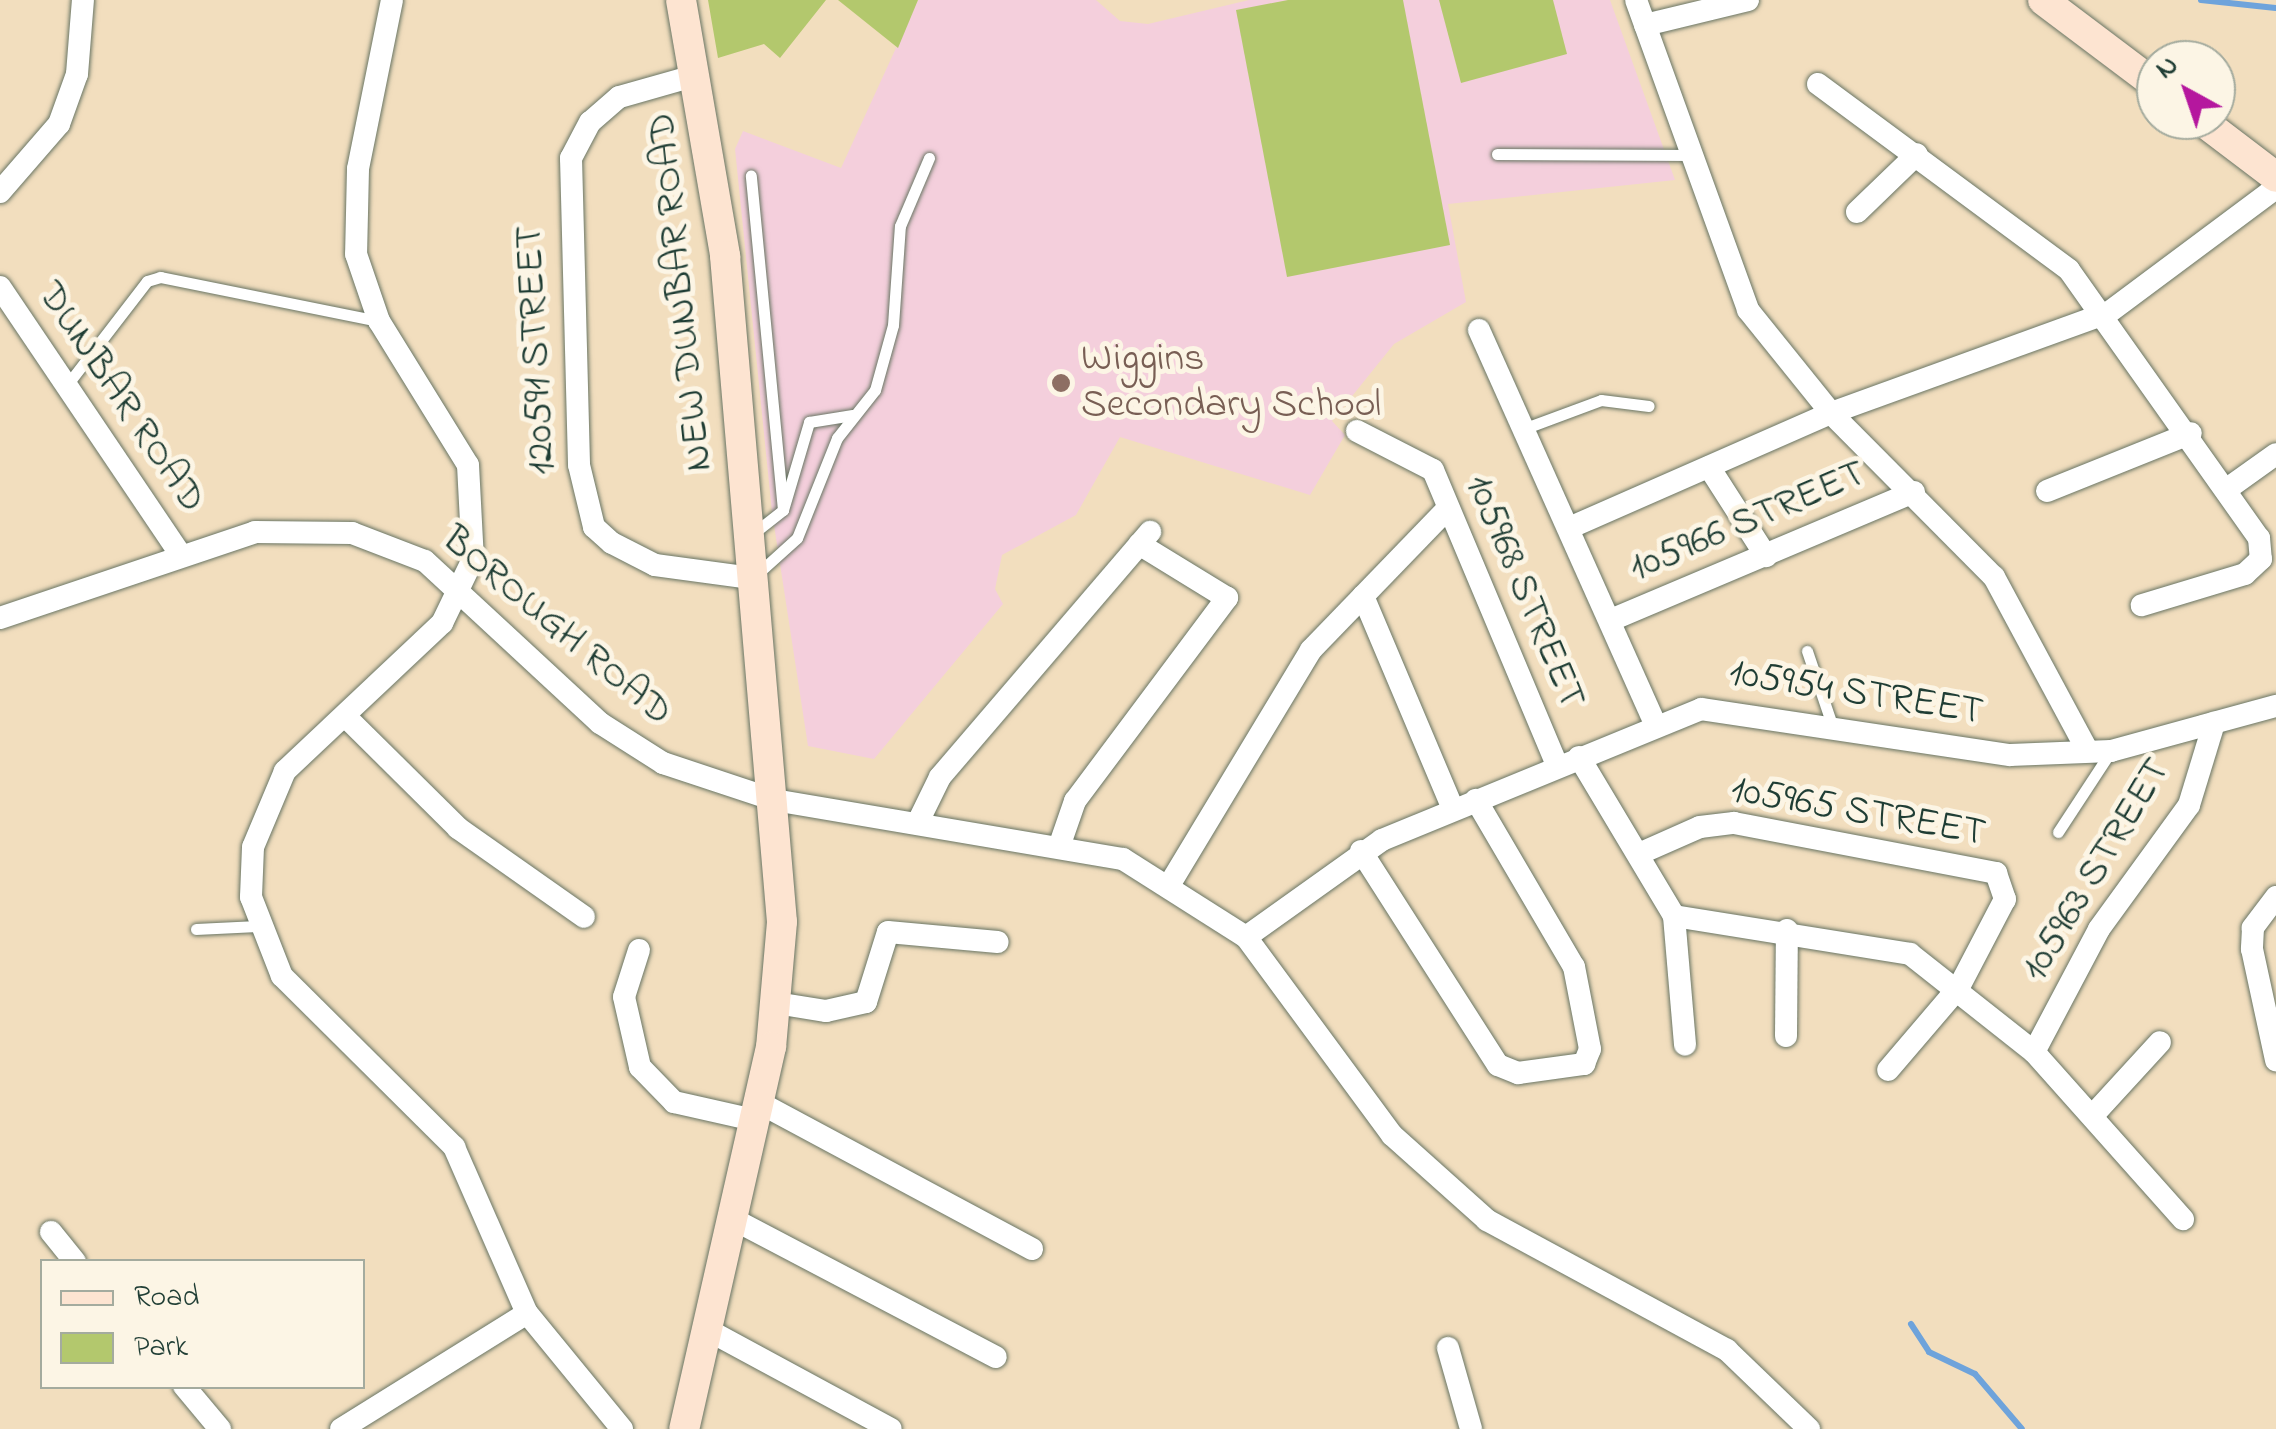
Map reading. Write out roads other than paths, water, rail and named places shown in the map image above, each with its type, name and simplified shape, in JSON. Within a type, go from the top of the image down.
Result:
[{"type":"street","points":[[0,192],[59,124],[77,74],[83,0]]},
{"type":"street","points":[[392,0],[353,221],[379,322],[468,465],[477,521],[463,593],[345,716],[285,772],[261,820],[250,871],[257,926],[304,1001],[454,1147],[527,1312],[622,1429]]},
{"type":"street","name":"NEW DUNBAR ROAD","points":[[681,0],[697,74],[725,256],[747,538],[774,800],[776,1004],[756,1111],[684,1429]]},
{"type":"street","points":[[1636,0],[1688,155],[1748,310],[1831,413],[1914,492],[1994,577],[2087,750]]},
{"type":"street","points":[[1646,25],[1748,0]]},
{"type":"street","points":[[2043,0],[2136,70]]},
{"type":"street","points":[[2076,0],[2136,46]]},
{"type":"street","name":"120591 STREET","points":[[697,74],[619,97],[590,122],[571,158],[579,465],[594,528],[612,543],[655,566],[751,578]]},
{"type":"street","points":[[1818,84],[2049,251],[2108,313],[2259,538],[2261,559],[2246,574],[2142,605]]},
{"type":"street","points":[[2236,123],[2276,154]]},
{"type":"street","points":[[2227,140],[2276,177]]},
{"type":"street","points":[[1857,212],[1917,154]]},
{"type":"street","name":"105966 STREET","points":[[1569,528],[1831,413],[2108,313],[2276,188]]},
{"type":"street","name":"DUNBAR ROAD","points":[[0,287],[178,551]]},
{"type":"street","points":[[1479,330],[1654,722]]},
{"type":"street","name":"105968 STREET","points":[[1357,431],[1433,470],[1447,509],[1568,761],[1641,853],[1674,916]]},
{"type":"street","points":[[2047,491],[2191,432]]},
{"type":"street","points":[[2227,489],[2276,454]]},
{"type":"street","points":[[1709,467],[1766,556]]},
{"type":"street","name":"105966 STREET","points":[[1611,620],[1914,492]]},
{"type":"street","points":[[1168,887],[1298,668],[1447,509]]},
{"type":"street","name":"BOROUGH ROAD","points":[[0,618],[178,551],[280,528],[352,533],[425,561],[631,745],[774,800],[1123,859],[1246,936]]},
{"type":"street","points":[[918,822],[940,776],[1145,538],[1227,598],[1075,801],[1059,848]]},
{"type":"street","points":[[1363,596],[1452,809]]},
{"type":"street","name":"105954 STREET","points":[[1246,936],[1284,904],[1362,851],[1654,722],[1717,707],[1991,753],[2111,751],[2276,706]]},
{"type":"street","points":[[345,716],[450,820],[584,917]]},
{"type":"street","name":"105963 STREET","points":[[2034,1052],[2099,929],[2189,805],[2214,723]]},
{"type":"street","points":[[1362,851],[1498,1065],[1518,1074],[1588,1060],[1574,967],[1476,800]]},
{"type":"street","name":"105965 STREET","points":[[1641,853],[1700,827],[1734,823],[1990,870],[2005,883],[1958,988]]},
{"type":"street","points":[[2276,897],[2253,928],[2276,1060]]},
{"type":"street","points":[[1684,1045],[1674,916],[1787,930],[1896,950],[1958,988],[2034,1052],[2096,1113],[2183,1219]]},
{"type":"street","points":[[1786,1036],[1787,930]]},
{"type":"street","points":[[776,1004],[826,1010],[866,1002],[888,932],[998,942]]},
{"type":"street","points":[[1246,936],[1392,1134],[1487,1220],[1727,1350],[1809,1429]]},
{"type":"street","points":[[638,950],[624,997],[640,1068],[674,1102],[756,1111],[1032,1249]]},
{"type":"street","points":[[1888,1070],[1958,988]]},
{"type":"street","points":[[2096,1113],[2160,1042]]},
{"type":"street","points":[[731,1218],[996,1357]]},
{"type":"street","points":[[51,1232],[73,1259]]},
{"type":"street","points":[[341,1429],[527,1312]]},
{"type":"street","points":[[706,1329],[891,1429]]},
{"type":"street","points":[[1448,1348],[1472,1429]]},
{"type":"street","points":[[187,1389],[220,1429]]},
{"type":"lane","points":[[1497,154],[1688,155]]},
{"type":"lane","points":[[751,578],[797,538],[852,415],[876,390],[887,351],[900,226],[929,158]]},
{"type":"lane","points":[[751,176],[783,510]]},
{"type":"lane","points":[[67,386],[147,280],[160,277],[379,322]]},
{"type":"lane","points":[[1524,429],[1601,400],[1649,406]]},
{"type":"lane","points":[[747,538],[783,510],[809,422],[852,415]]},
{"type":"lane","points":[[1807,651],[1832,725]]},
{"type":"lane","points":[[2058,832],[2111,751]]},
{"type":"lane","points":[[196,929],[257,926]]},
{"type":"waterway","points":[[2201,0],[2276,8]]},
{"type":"waterway","points":[[1911,1324],[1929,1352],[1975,1374],[2022,1429]]},
{"type":"place","name":"Wiggins Secondary School","points":[[1061,383]]}]
